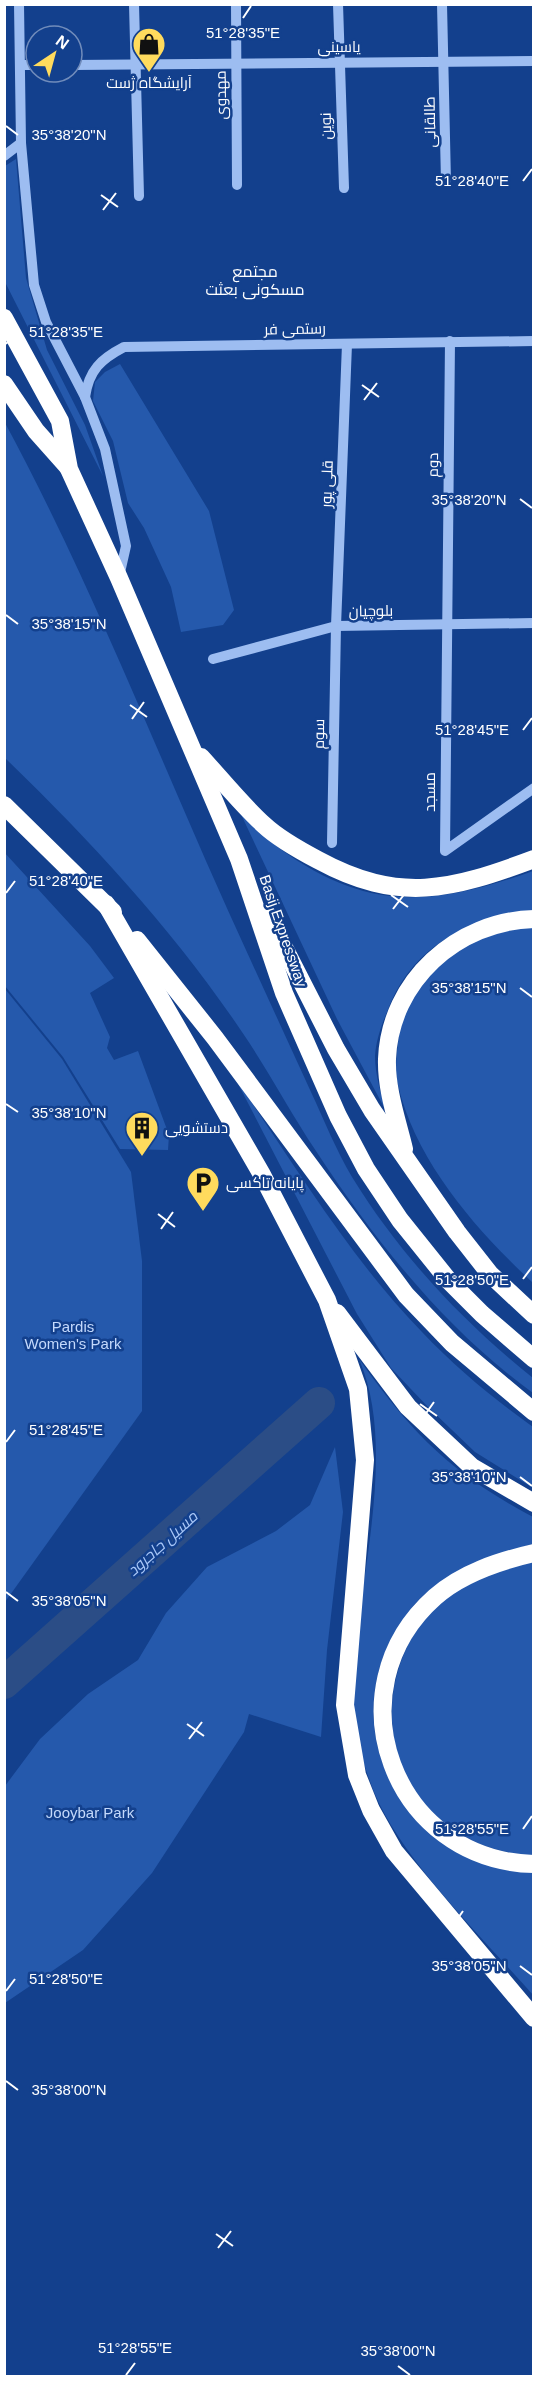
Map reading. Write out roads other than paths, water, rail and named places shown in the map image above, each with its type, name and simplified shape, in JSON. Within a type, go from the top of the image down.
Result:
[{"type":"highway","points":[[4,318],[60,421],[69,469]]},
{"type":"highway","points":[[4,384],[36,431],[69,469]]},
{"type":"highway","name":"Basij Expressway","points":[[69,469],[119,578],[239,859],[284,993],[338,1116],[366,1169],[400,1220],[449,1281],[482,1314],[534,1359]]},
{"type":"highway","points":[[190,745],[265,827],[314,858],[359,879],[387,887],[417,888],[473,879],[534,859]]},
{"type":"highway","points":[[4,805],[106,904],[215,1038],[406,1295],[452,1343],[534,1413]]},
{"type":"highway","points":[[239,859],[336,1048],[372,1110],[457,1232],[490,1274],[534,1315]]},
{"type":"highway","points":[[106,904],[261,1173],[327,1299],[358,1389],[365,1460],[345,1705],[348,1735],[357,1775],[371,1810],[394,1851],[534,2018]]},
{"type":"highway","points":[[406,1159],[389,1087],[387,1059],[392,1028],[401,1003],[429,963],[449,946],[474,930],[512,919],[534,919]]},
{"type":"highway","points":[[327,1299],[408,1407],[472,1467],[534,1503]]},
{"type":"highway","points":[[534,1553],[482,1569],[450,1586],[418,1615],[397,1646],[383,1706],[383,1725],[396,1775],[409,1800],[429,1822],[450,1839],[474,1852],[516,1863],[534,1864]]},
{"type":"street","points":[[19,4],[21,143],[34,285],[46,322],[85,397],[105,449],[126,546],[119,578]]},
{"type":"street","points":[[134,4],[139,196]]},
{"type":"street","name":"مهدوی","points":[[236,4],[237,185]]},
{"type":"street","points":[[338,4],[339,62]]},
{"type":"street","name":"طالقانی","points":[[442,4],[446,182]]},
{"type":"street","name":"یاسینی","points":[[84,65],[534,61]]},
{"type":"street","name":"نوین","points":[[339,62],[344,188]]},
{"type":"street","points":[[4,156],[21,143]]},
{"type":"street","name":"دوم","points":[[446,624],[450,341]]},
{"type":"street","name":"رستمی فر","points":[[85,397],[87,379],[96,365],[124,347],[534,341]]},
{"type":"street","name":"قلی پور","points":[[336,626],[347,344]]},
{"type":"street","name":"بلوچیان","points":[[213,659],[336,626],[534,623]]},
{"type":"street","name":"مسجد","points":[[446,624],[445,851],[534,788]]},
{"type":"street","name":"سوم","points":[[332,843],[336,626]]},
{"type":"waterway","name":"مسیل جاجرود","points":[[4,1683],[319,1403]]},
{"type":"place","name":"آرایشگاه ژست","points":[[149,73]]},
{"type":"place","name":"دستشویی","points":[[142,1157]]},
{"type":"place","name":"پایانه تاکسی","points":[[203,1212]]},
{"type":"district","name":"مجتمع مسکونی بعثت","points":[[255,280]]},
{"type":"park label","name":"Pardis Women's Park","points":[[73,1336]]},
{"type":"park label","name":"Jooybar Park","points":[[90,1813]]}]
